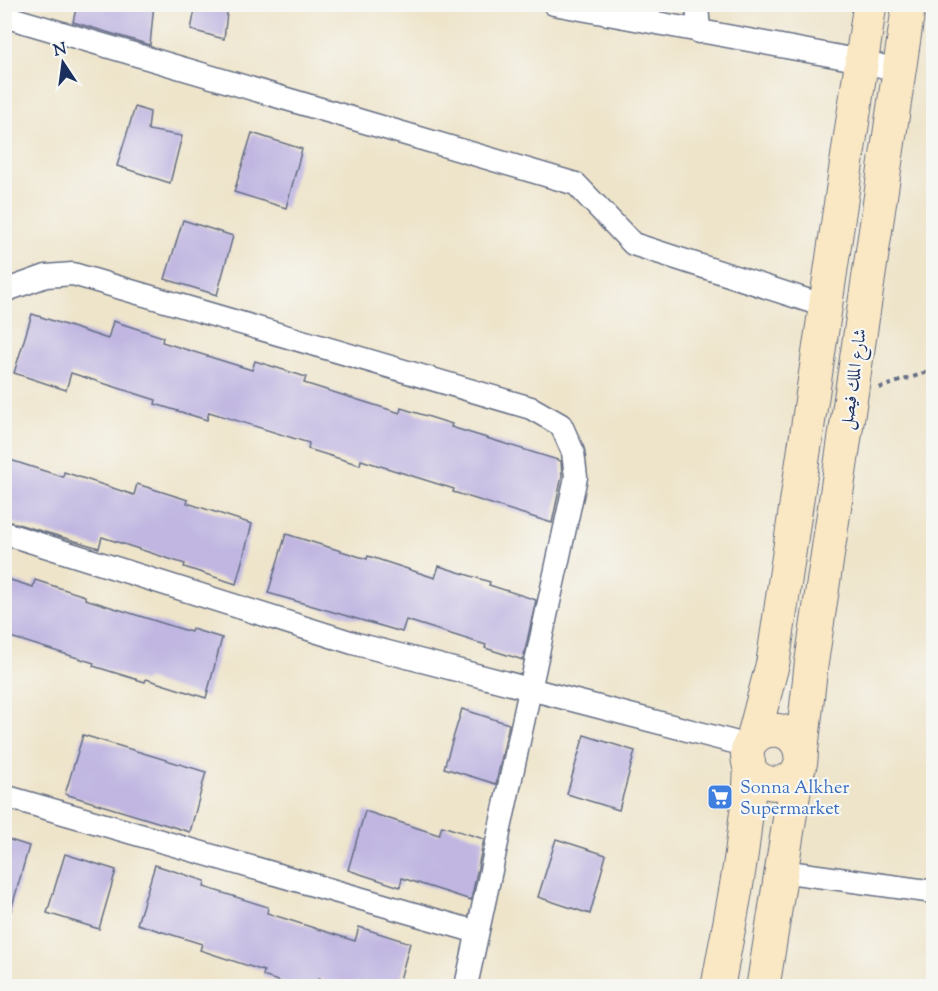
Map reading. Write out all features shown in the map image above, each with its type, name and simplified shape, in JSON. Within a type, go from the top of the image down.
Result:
[{"type":"main road","points":[[718,987],[744,837],[751,752],[773,662],[870,4]]},
{"type":"main road","name":"شارع الملك فيصل","points":[[763,987],[799,763],[811,666],[909,4]]},
{"type":"main road","points":[[769,730],[786,733],[794,738],[799,763],[790,779],[773,784],[764,782],[751,752],[769,730]]},
{"type":"street","points":[[554,4],[862,61],[900,71]]},
{"type":"street","points":[[697,4],[699,32]]},
{"type":"street","points":[[4,16],[576,184],[633,244],[825,306]]},
{"type":"street","points":[[4,291],[46,276],[73,274],[531,408],[561,425],[573,452],[576,477],[466,987]]},
{"type":"street","points":[[4,533],[353,644],[751,752]]},
{"type":"street","points":[[4,796],[477,932]]},
{"type":"street","points":[[780,871],[933,892]]},
{"type":"path","points":[[850,398],[933,370]]},
{"type":"building","points":[[77,4],[154,4],[150,45],[73,22]]},
{"type":"building","points":[[196,4],[228,4],[224,39],[191,30]]},
{"type":"building","points":[[135,107],[150,112],[148,130],[182,136],[170,183],[117,166]]},
{"type":"building","points":[[252,133],[302,149],[286,208],[234,192]]},
{"type":"building","points":[[183,220],[233,236],[217,295],[165,279]]},
{"type":"building","points":[[32,314],[108,339],[113,321],[163,337],[162,342],[252,370],[255,361],[306,377],[304,383],[400,413],[401,408],[452,424],[451,427],[561,461],[562,476],[552,523],[361,460],[360,465],[308,449],[309,443],[209,412],[207,420],[155,404],[156,400],[71,373],[66,390],[14,373]]},
{"type":"building","points":[[4,458],[63,477],[64,472],[134,495],[137,484],[252,524],[236,584],[184,567],[185,564],[102,537],[99,548],[4,520]]},
{"type":"building","points":[[286,534],[367,559],[368,556],[435,578],[439,566],[536,600],[523,660],[485,648],[486,645],[406,620],[402,632],[268,593]]},
{"type":"building","points":[[4,578],[33,587],[35,580],[85,596],[85,599],[191,632],[192,629],[222,638],[206,698],[146,679],[145,682],[93,666],[94,663],[4,635]]},
{"type":"building","points":[[462,709],[509,724],[496,784],[444,768]]},
{"type":"building","points":[[83,735],[206,772],[190,832],[65,794]]},
{"type":"building","points":[[584,735],[635,751],[619,810],[567,794]]},
{"type":"building","points":[[365,811],[439,835],[442,826],[484,839],[471,900],[402,878],[400,887],[348,870]]},
{"type":"building","points":[[4,838],[29,846],[10,914],[4,914]]},
{"type":"building","points":[[556,839],[606,855],[590,914],[538,897]]},
{"type":"building","points":[[65,854],[116,870],[99,929],[47,913]]},
{"type":"building","points":[[155,865],[205,881],[204,887],[268,907],[267,913],[355,941],[359,927],[410,943],[398,987],[343,987],[319,979],[317,987],[295,987],[263,976],[264,971],[200,950],[202,944],[137,924]]},
{"type":"place","name":"Sonna Alkher Supermarket","points":[[720,797]]}]
